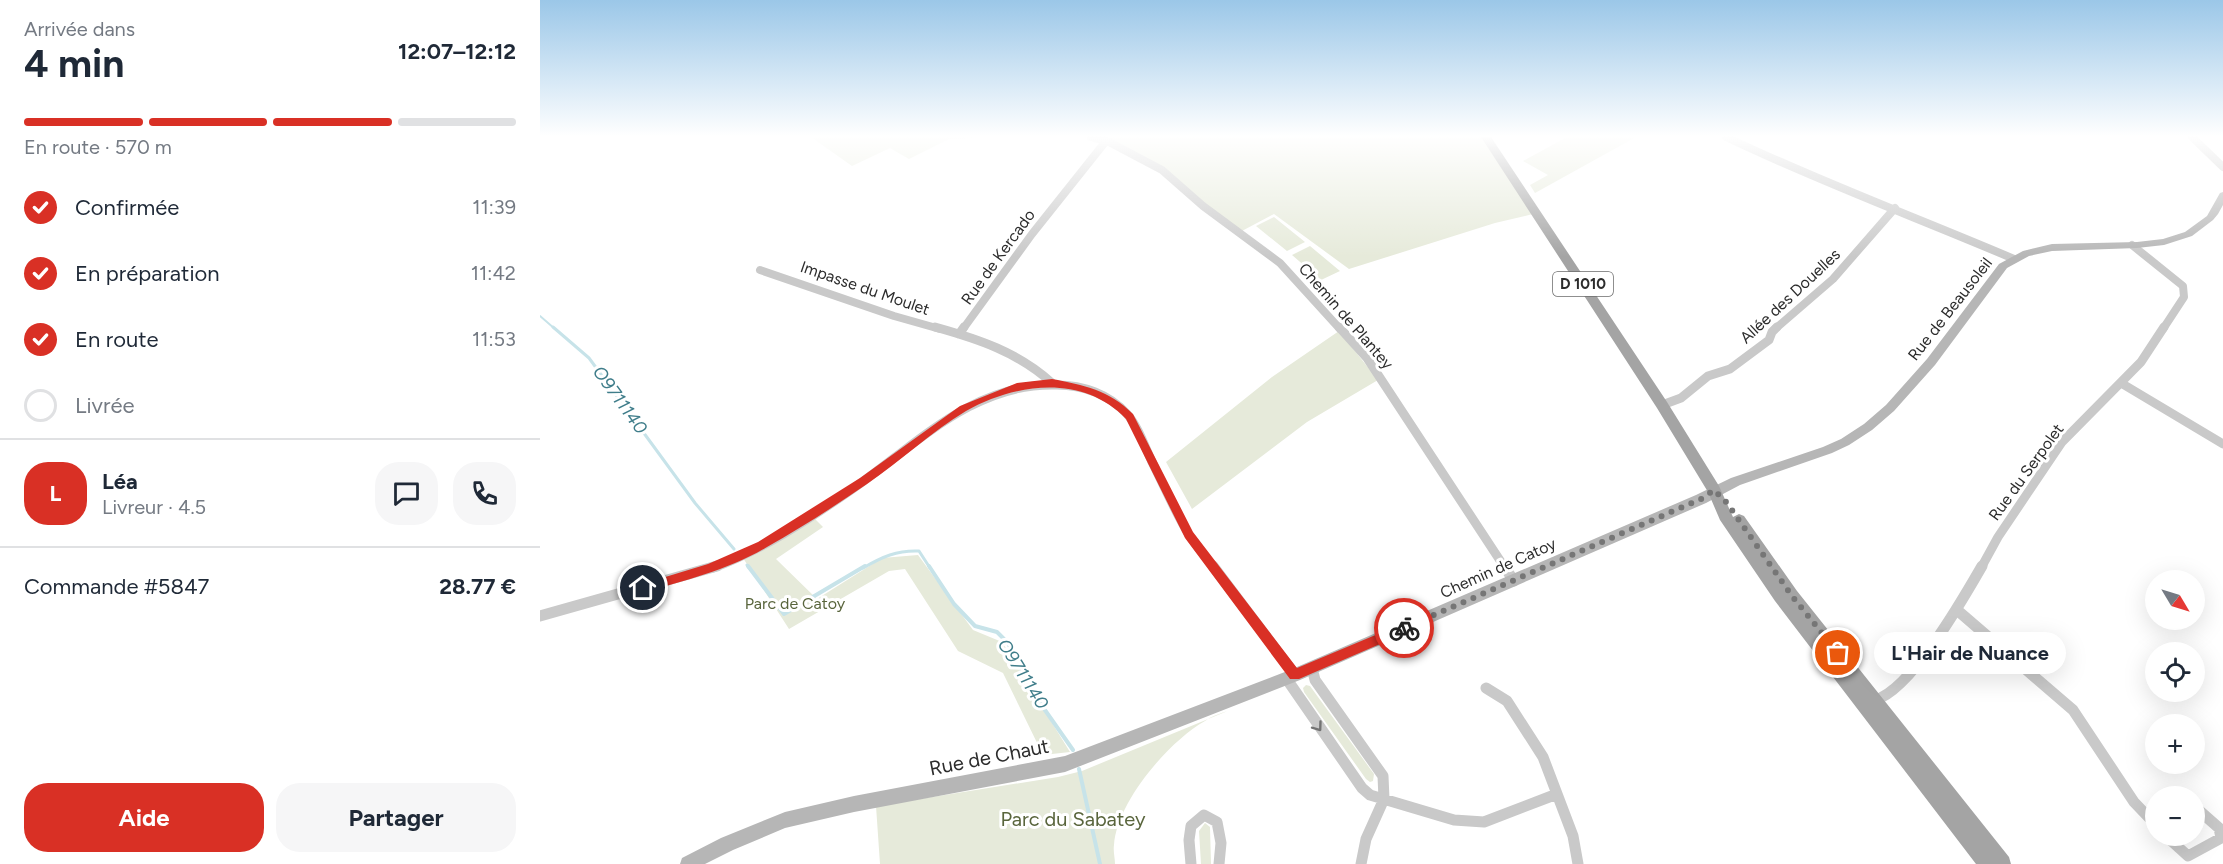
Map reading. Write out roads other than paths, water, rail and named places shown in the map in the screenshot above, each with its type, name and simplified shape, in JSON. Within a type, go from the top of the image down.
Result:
[{"type":"main road","name":"D 1010","points":[[1513,177],[1662,405],[1714,490],[1725,516],[1780,596],[1870,703]]},
{"type":"main road","name":"D 1010","points":[[1714,490],[1727,503],[1988,864]]},
{"type":"main road","points":[[1885,723],[1970,830],[1980,836],[2002,864]]},
{"type":"street","name":"Rue de Kercado","points":[[959,334],[1032,234],[1077,177]]},
{"type":"street","name":"Chemin de Plantey","points":[[1170,177],[1203,206],[1280,263],[1367,358],[1514,581]]},
{"type":"street","points":[[1815,177],[1895,208],[2014,259]]},
{"type":"street","name":"Rue de Beausoleil","points":[[1714,490],[1736,480],[1830,449],[1866,428],[1918,377],[2003,266],[2014,259],[2056,248],[2171,241],[2192,232],[2208,220],[2219,208],[2223,195]]},
{"type":"street","name":"Allée des Douelles","points":[[1662,405],[1681,399],[1708,376],[1730,369],[1769,340],[1772,332],[1833,279],[1895,208]]},
{"type":"street","name":"Rue du Serpolet","points":[[1870,703],[1886,697],[1896,689],[1957,610],[1998,537],[2062,442],[2141,362],[2185,292],[2178,281],[2132,245]]},
{"type":"street","name":"Impasse du Moulet","points":[[760,270],[810,284],[895,316],[959,334],[1024,361],[1043,372],[1052,383]]},
{"type":"street","points":[[540,615],[711,568],[746,554],[837,499],[963,408],[1017,387],[1052,383],[1089,389],[1118,405],[1129,417],[1189,535],[1290,677],[1362,789],[1370,795],[1454,820],[1484,822],[1557,794]]},
{"type":"street","points":[[2121,383],[2223,444]]},
{"type":"street","name":"Chemin de Catoy","points":[[1290,677],[1701,499],[1714,490]]},
{"type":"street","points":[[1957,610],[2073,710],[2094,739],[2110,769],[2145,806]]},
{"type":"street","points":[[1312,668],[1315,680],[1383,776],[1384,799],[1366,839],[1361,864]]},
{"type":"street","name":"Rue de Chaut","points":[[688,864],[727,844],[785,820],[854,804],[1065,764],[1290,677]]},
{"type":"street","points":[[1486,688],[1507,701],[1543,757],[1573,837],[1578,864]]},
{"type":"street","points":[[1191,864],[1189,840],[1191,826],[1204,815],[1217,822],[1221,852],[1219,864]]},
{"type":"street","points":[[2175,846],[2188,856],[2222,838],[2219,828],[2205,816]]},
{"type":"waterway","name":"O9711140","points":[[540,316],[555,329]]},
{"type":"waterway","name":"O9711140","points":[[553,327],[589,358],[695,503],[734,549]]},
{"type":"waterway","name":"O9711140","points":[[863,568],[890,555],[911,551],[919,551],[930,568]]},
{"type":"waterway","name":"O9711140","points":[[748,566],[784,614],[865,566]]},
{"type":"waterway","name":"O9711140","points":[[929,566],[954,604],[975,626],[997,632],[1008,643],[1033,693],[1073,750]]},
{"type":"waterway","name":"O9711140","points":[[1079,769],[1100,864]]},
{"type":"place","name":"L'Hair de Nuance","points":[[1838,653]]},
{"type":"park label","name":"Parc de Catoy","points":[[795,603]]},
{"type":"park label","name":"Parc du Sabatey","points":[[1073,819]]}]
